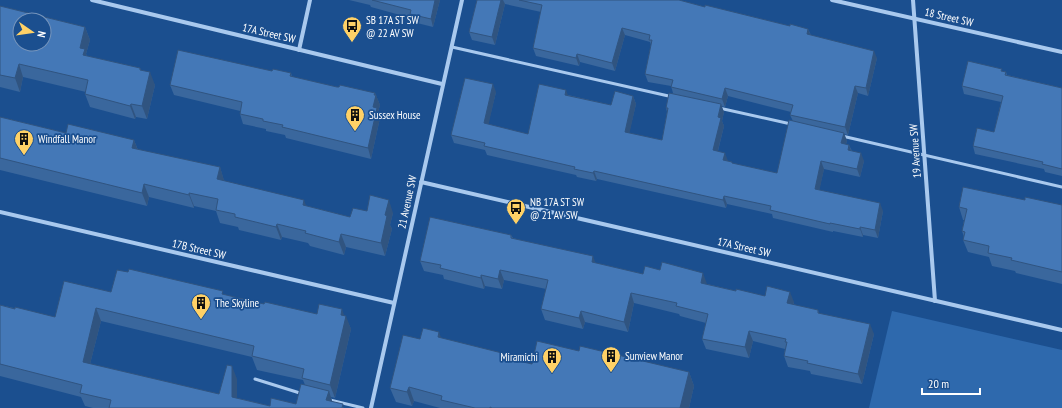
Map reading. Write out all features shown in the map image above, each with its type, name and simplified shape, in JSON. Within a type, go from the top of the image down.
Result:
[{"type":"street","name":"17A Street SW","points":[[92,0],[442,84]]},
{"type":"street","points":[[299,50],[310,0]]},
{"type":"street","name":"21 Avenue SW","points":[[371,408],[442,84],[462,0]]},
{"type":"street","name":"18 Street SW","points":[[832,0],[1062,52]]},
{"type":"street","name":"19 Avenue SW","points":[[913,0],[935,301]]},
{"type":"street","name":"17A Street SW","points":[[421,182],[1062,330]]},
{"type":"street","name":"17B Street SW","points":[[0,212],[394,303]]},
{"type":"lane","points":[[452,47],[680,99]]},
{"type":"lane","points":[[711,106],[797,125]]},
{"type":"lane","points":[[836,134],[1062,187]]},
{"type":"lane","points":[[255,379],[307,395]]},
{"type":"lane","points":[[329,400],[364,408]]},
{"type":"shaded area","points":[[892,311],[1062,350],[1062,408],[869,408]]},
{"type":"building","points":[[372,0],[435,0],[431,19],[410,14],[411,10]]},
{"type":"building","points":[[477,0],[501,0],[492,37],[469,32]]},
{"type":"building","points":[[519,0],[679,0],[790,26],[790,24],[808,29],[807,34],[874,51],[866,88],[855,86],[845,127],[790,115],[793,105],[725,88],[722,99],[671,87],[673,80],[645,74],[652,40],[649,40],[650,35],[622,28],[612,63],[577,54],[576,58],[533,48],[542,5]]},
{"type":"building","points":[[0,6],[24,12],[12,12],[12,52],[52,52],[52,19],[85,27],[80,48],[85,49],[83,55],[140,68],[140,70],[150,72],[142,106],[131,104],[130,106],[85,94],[88,80],[19,64],[15,78],[0,75]]},
{"type":"building","points":[[178,50],[272,71],[273,69],[291,73],[290,76],[337,87],[340,85],[375,93],[374,95],[376,95],[373,107],[377,108],[368,148],[282,127],[283,125],[240,114],[242,102],[170,85]]},
{"type":"building","points":[[968,61],[1002,69],[1001,71],[1006,72],[1005,75],[1062,88],[1062,169],[1042,164],[1043,162],[973,146],[977,128],[994,132],[1003,96],[962,86]]},
{"type":"building","points":[[465,78],[493,84],[484,123],[528,134],[539,84],[566,90],[565,95],[611,105],[615,91],[633,96],[625,132],[662,140],[668,108],[666,108],[669,93],[721,104],[718,117],[721,118],[713,150],[725,153],[723,160],[777,173],[789,120],[844,133],[841,143],[849,145],[848,150],[861,153],[857,169],[821,161],[815,189],[880,203],[875,230],[830,224],[770,210],[771,206],[724,196],[723,200],[594,171],[593,173],[574,169],[575,167],[484,146],[485,143],[451,135]]},
{"type":"building","points":[[0,117],[66,133],[68,124],[134,140],[132,148],[220,167],[217,179],[304,200],[303,205],[350,217],[353,208],[367,211],[370,195],[389,200],[381,243],[341,234],[339,242],[305,233],[306,231],[277,224],[276,227],[235,217],[235,214],[216,210],[218,199],[189,193],[189,195],[144,184],[142,193],[0,158]]},
{"type":"building","points":[[963,187],[1025,200],[1025,197],[1062,205],[1062,272],[988,253],[989,246],[963,240],[965,232],[962,231],[967,209],[959,207]]},
{"type":"building","points":[[430,217],[511,235],[511,238],[593,256],[592,262],[643,274],[645,266],[660,270],[662,262],[703,273],[701,283],[765,296],[767,286],[790,292],[787,303],[818,310],[818,313],[870,324],[858,374],[807,363],[808,361],[784,356],[787,342],[785,342],[786,339],[749,331],[745,347],[702,339],[708,314],[676,306],[677,303],[631,293],[624,322],[581,311],[579,318],[541,309],[548,280],[500,270],[498,279],[481,275],[481,278],[440,268],[441,265],[420,261]]},
{"type":"building","points":[[129,269],[223,291],[222,294],[317,314],[319,304],[342,309],[341,315],[346,316],[330,385],[302,378],[304,369],[252,356],[254,346],[96,308],[83,362],[219,394],[227,365],[232,366],[232,397],[270,406],[271,398],[296,404],[301,384],[329,391],[326,400],[343,404],[342,408],[109,408],[111,400],[80,393],[82,385],[0,364],[0,305],[15,309],[15,307],[55,317],[64,281],[111,292],[117,270],[128,272]]},
{"type":"building","points":[[423,328],[439,332],[438,337],[502,353],[501,357],[532,364],[537,341],[579,351],[580,346],[689,372],[680,408],[475,408],[441,400],[442,396],[409,387],[407,392],[390,388],[403,335],[420,339]]},
{"type":"place","name":"SB 17A ST SW @ 22 AV SW","points":[[352,43]]},
{"type":"place","name":"Sussex House","points":[[355,132]]},
{"type":"place","name":"Windfall Manor","points":[[24,156]]},
{"type":"place","name":"NB 17A ST SW @ 21 AV SW","points":[[516,225]]},
{"type":"place","name":"The Skyline","points":[[201,320]]},
{"type":"place","name":"Sunview Manor","points":[[611,373]]},
{"type":"place","name":"Miramichi","points":[[552,374]]}]
